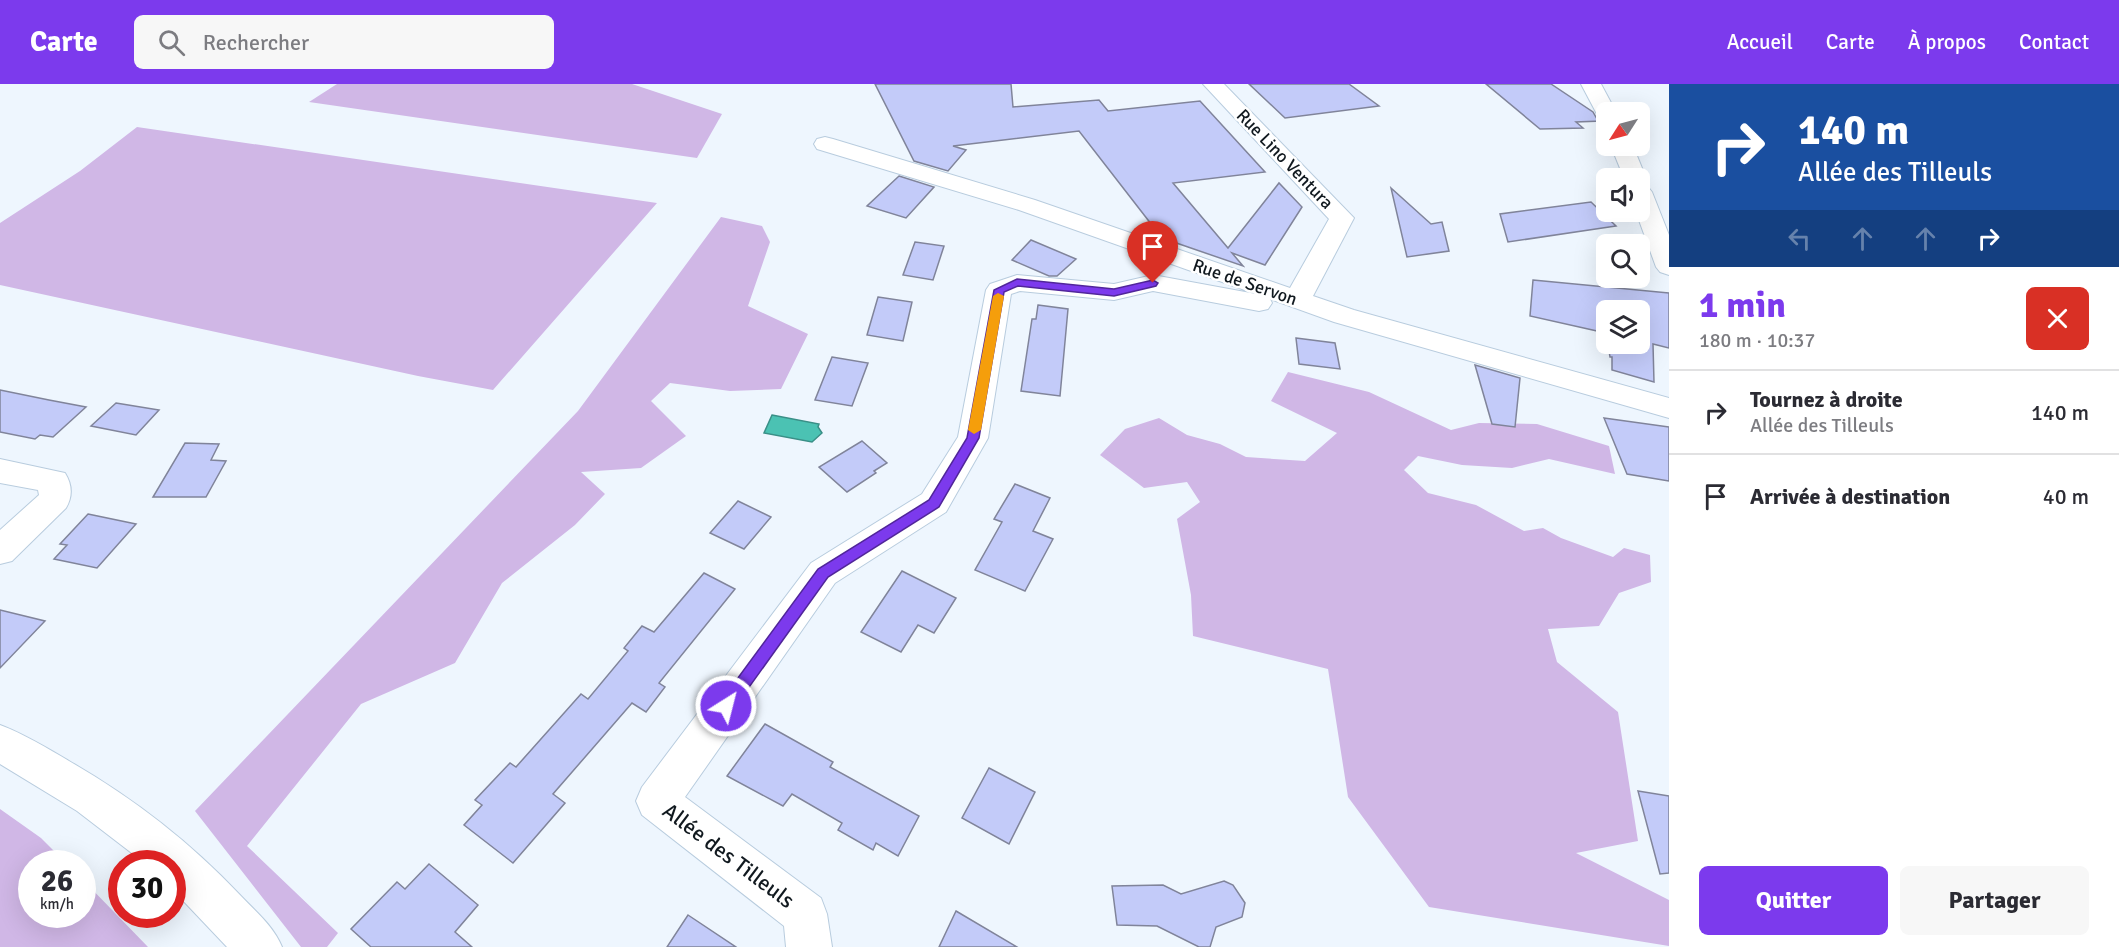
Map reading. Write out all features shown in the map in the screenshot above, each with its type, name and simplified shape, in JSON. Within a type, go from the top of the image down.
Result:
[{"type":"street","name":"Rue Lino Ventura","points":[[1213,84],[1342,218],[1297,300]]},
{"type":"street","points":[[1592,84],[1600,102]]},
{"type":"street","name":"Rue de Servon","points":[[825,144],[1027,205],[1344,316],[1669,408]]},
{"type":"street","points":[[1650,208],[1660,224],[1669,267]]},
{"type":"street","name":"Allée des Tilleuls","points":[[809,947],[805,914],[657,801],[823,573],[934,503],[973,438],[999,290],[1017,283],[1114,292],[1153,283],[1259,303]]},
{"type":"street","points":[[0,471],[54,481],[55,499],[0,551]]},
{"type":"street","points":[[0,743],[47,768],[103,805],[175,861],[259,947]]},
{"type":"shaded area","points":[[337,84],[632,84],[722,114],[697,158],[309,102]]},
{"type":"shaded area","points":[[137,127],[657,203],[493,390],[418,376],[0,285],[0,223],[80,171]]},
{"type":"shaded area","points":[[721,217],[762,226],[770,242],[748,306],[808,334],[781,389],[730,391],[670,383],[651,401],[686,436],[641,468],[581,472],[605,494],[575,525],[502,583],[455,663],[361,704],[247,846],[338,933],[327,947],[301,947],[195,811],[578,411]]},
{"type":"shaded area","points":[[1288,372],[1369,392],[1451,430],[1479,423],[1537,424],[1609,446],[1615,474],[1549,459],[1512,468],[1462,465],[1418,456],[1404,470],[1428,493],[1476,505],[1524,531],[1543,528],[1561,538],[1613,557],[1624,548],[1650,555],[1651,582],[1619,593],[1599,626],[1548,629],[1557,662],[1618,712],[1638,841],[1576,853],[1669,900],[1669,946],[1429,907],[1348,797],[1328,669],[1193,636],[1191,595],[1177,519],[1200,502],[1187,482],[1144,488],[1100,455],[1125,429],[1159,418],[1187,435],[1220,444],[1246,457],[1305,461],[1337,433],[1271,401]]},
{"type":"shaded area","points":[[772,415],[819,424],[818,427],[822,433],[812,442],[764,433]]},
{"type":"shaded area","points":[[0,809],[41,838],[53,850],[18,850],[18,928],[96,928],[96,893],[108,906],[108,928],[130,928],[148,947],[0,947]]},
{"type":"building","points":[[875,84],[1011,84],[1013,107],[1099,100],[1108,111],[1200,101],[1265,172],[1173,183],[1228,248],[1279,183],[1302,207],[1265,265],[1232,253],[1243,266],[1162,238],[1079,131],[953,146],[966,150],[948,171],[914,161]]},
{"type":"building","points":[[1249,84],[1349,84],[1379,106],[1285,118]]},
{"type":"building","points":[[1486,84],[1551,84],[1593,112],[1596,117],[1596,121],[1576,122],[1583,128],[1540,129]]},
{"type":"building","points":[[899,176],[934,187],[906,218],[867,206]]},
{"type":"building","points":[[1391,188],[1431,224],[1442,222],[1449,251],[1407,257]]},
{"type":"building","points":[[1591,202],[1596,207],[1596,222],[1612,222],[1616,226],[1508,242],[1500,214]]},
{"type":"building","points":[[1031,240],[1076,259],[1057,276],[1049,276],[1012,260]]},
{"type":"building","points":[[915,242],[944,246],[933,280],[903,275]]},
{"type":"building","points":[[1533,280],[1596,286],[1596,288],[1669,293],[1669,348],[1653,344],[1654,382],[1612,370],[1612,357],[1610,354],[1650,354],[1650,300],[1596,300],[1596,331],[1530,316]]},
{"type":"building","points":[[878,297],[912,302],[903,341],[867,335]]},
{"type":"building","points":[[1038,305],[1068,309],[1060,396],[1021,391],[1032,319],[1036,319]]},
{"type":"building","points":[[1296,338],[1335,343],[1340,369],[1299,364]]},
{"type":"building","points":[[832,357],[868,363],[852,406],[815,400]]},
{"type":"building","points":[[1475,365],[1520,378],[1515,427],[1492,424]]},
{"type":"building","points":[[0,390],[86,407],[53,437],[40,435],[35,439],[0,432]]},
{"type":"building","points":[[116,403],[159,410],[136,435],[91,426]]},
{"type":"building","points":[[1604,418],[1669,427],[1669,481],[1627,474]]},
{"type":"building","points":[[862,441],[887,463],[847,492],[819,467]]},
{"type":"building","points":[[185,443],[219,444],[211,460],[226,461],[206,497],[153,497]]},
{"type":"building","points":[[1015,484],[1050,498],[1033,531],[1053,539],[1025,591],[975,570],[1002,522],[994,519]]},
{"type":"building","points":[[738,501],[771,517],[744,549],[710,533]]},
{"type":"building","points":[[88,514],[136,524],[97,568],[54,559],[67,545],[60,544]]},
{"type":"building","points":[[902,571],[956,598],[934,633],[918,625],[901,652],[861,632]]},
{"type":"building","points":[[704,573],[735,589],[659,683],[665,687],[646,712],[632,703],[553,794],[565,803],[513,863],[464,825],[482,805],[475,800],[510,763],[516,767],[581,694],[588,699],[628,651],[624,648],[642,626],[654,632]]},
{"type":"building","points":[[0,610],[45,621],[0,668]]},
{"type":"building","points":[[765,724],[833,762],[830,767],[919,816],[898,856],[876,843],[873,850],[838,830],[842,823],[792,794],[783,806],[727,776]]},
{"type":"building","points":[[989,768],[1035,792],[1009,844],[962,818]]},
{"type":"building","points":[[1638,791],[1669,796],[1669,873],[1660,874]]},
{"type":"building","points":[[429,864],[478,905],[455,932],[472,947],[371,947],[351,929],[397,882],[405,889]]},
{"type":"building","points":[[1224,881],[1233,885],[1245,903],[1242,917],[1216,927],[1210,947],[1199,947],[1157,926],[1117,925],[1112,886],[1163,885],[1181,894]]},
{"type":"building","points":[[956,911],[1017,947],[939,947]]},
{"type":"building","points":[[688,915],[736,947],[667,947]]},
{"type":"slow traffic","points":[[974,430],[998,296]]},
{"type":"route","points":[[726,706],[823,573],[934,503],[973,438],[999,290],[1017,283],[1114,292],[1153,283]]}]
